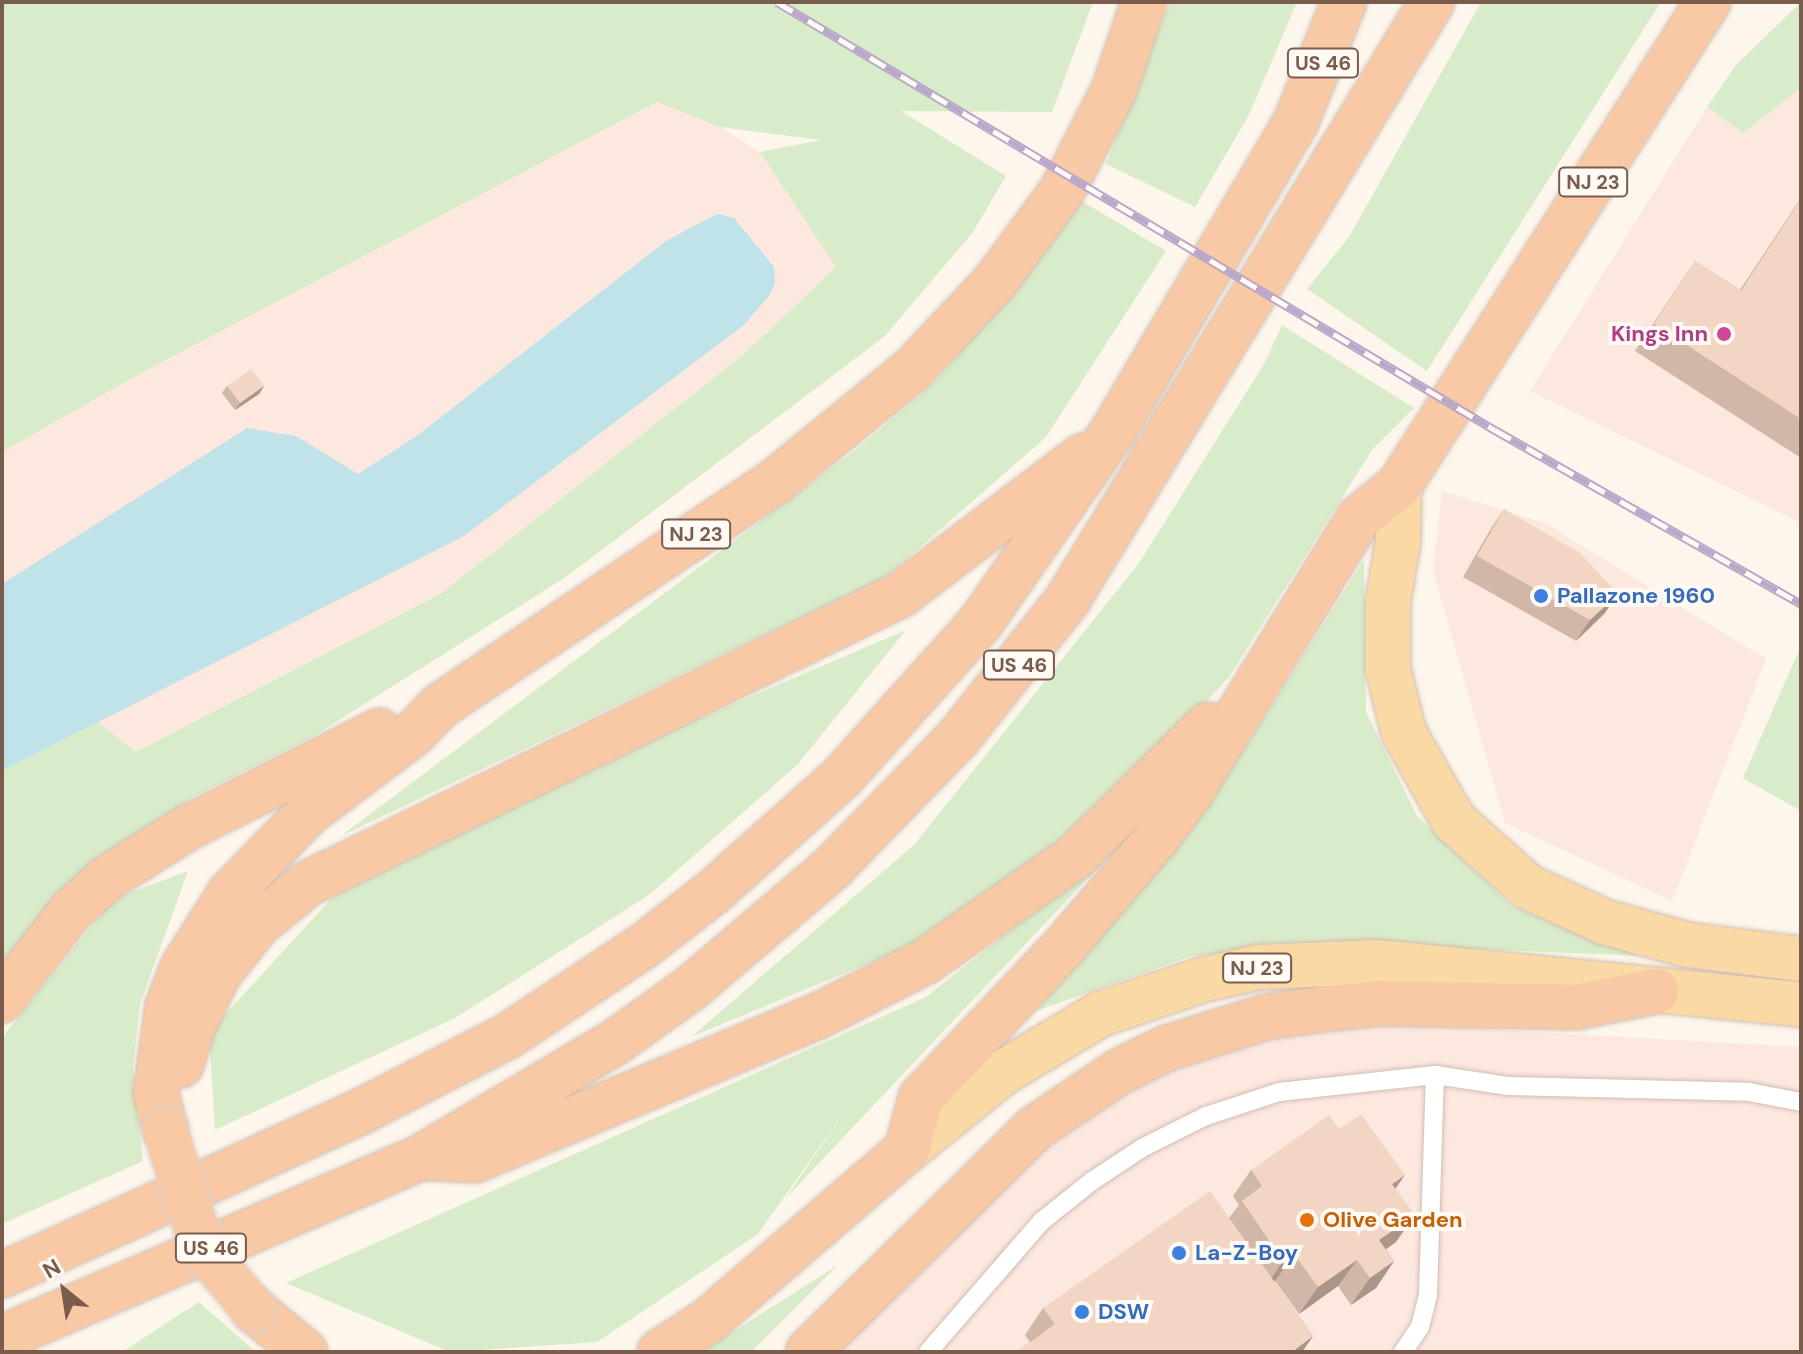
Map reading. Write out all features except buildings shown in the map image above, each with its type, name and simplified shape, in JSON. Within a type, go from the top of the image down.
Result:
[{"type":"highway","name":"NJ 23","points":[[305,1352],[254,1310],[212,1260],[196,1228],[156,1092],[159,1046],[168,1006],[203,931],[263,856],[333,793],[414,733],[440,706],[777,480],[869,410],[938,345],[995,282],[1062,191],[1114,90],[1144,2]]},
{"type":"highway","name":"US 46","points":[[2,1275],[436,1076],[566,999],[657,936],[778,837],[900,716],[990,610],[1112,433],[1296,122],[1344,2]]},
{"type":"highway","name":"US 46","points":[[2,1338],[420,1158],[550,1083],[691,988],[832,868],[958,738],[1050,623],[1117,525],[1432,2]]},
{"type":"highway","name":"NJ 23","points":[[1399,486],[1708,2]]},
{"type":"highway","points":[[165,1129],[182,1057],[204,1000],[237,948],[282,902],[334,868],[900,595],[1112,433]]},
{"type":"highway","points":[[907,1150],[921,1098],[1062,949],[1156,839],[1191,792],[1269,659],[1359,518],[1399,486]]},
{"type":"highway","points":[[420,1158],[475,1160],[818,1016],[926,961],[1028,894],[1122,816],[1269,659]]},
{"type":"highway","points":[[2,1000],[71,911],[149,850],[406,717],[440,706]]},
{"type":"highway","points":[[808,1352],[1035,1128],[1120,1071],[1167,1048],[1266,1017],[1322,1009],[1381,1003],[1576,1007],[1656,991]]},
{"type":"highway","name":"NJ 23","points":[[660,1352],[708,1321],[907,1150]]},
{"type":"main road","points":[[1399,486],[1398,542],[1388,602],[1388,669],[1394,701],[1417,764],[1454,821],[1528,887],[1604,922],[1688,945],[1801,959]]},
{"type":"main road","name":"NJ 23","points":[[907,1150],[1047,1042],[1100,1014],[1205,979],[1260,967],[1377,962],[1801,1004]]},
{"type":"lane","points":[[928,1352],[1042,1221],[1142,1148],[1206,1116],[1279,1092],[1435,1075],[1509,1086],[1749,1092],[1801,1102]]},
{"type":"lane","points":[[1403,1352],[1420,1327],[1428,1295],[1435,1075]]},
{"type":"shaded area","points":[[1801,88],[1801,523],[1530,391],[1707,107],[1743,132]]},
{"type":"shaded area","points":[[657,102],[720,127],[760,152],[836,267],[744,354],[442,593],[136,752],[97,721],[2,771],[2,452],[145,371]]},
{"type":"shaded area","points":[[1442,491],[1545,523],[1766,659],[1672,901],[1505,823],[1433,571]]},
{"type":"shaded area","points":[[1374,1023],[1801,1047],[1801,1352],[839,1352],[1032,1154],[1161,1071],[1274,1034]]},
{"type":"green space","points":[[2,2],[1093,2],[1052,112],[901,111],[1006,176],[973,232],[885,336],[566,577],[312,737],[191,798],[83,872],[2,963],[2,771],[97,721],[136,752],[442,593],[744,354],[836,267],[760,152],[821,140],[720,127],[657,102],[145,371],[2,452]]},
{"type":"green space","points":[[1170,2],[1297,2],[1249,115],[1195,207],[1106,164]]},
{"type":"green space","points":[[1481,2],[1661,2],[1427,371],[1307,289],[1349,237]]},
{"type":"green space","points":[[1801,2],[1801,88],[1743,133],[1707,107],[1736,65]]},
{"type":"green space","points":[[1078,199],[1166,251],[1046,437],[886,577],[341,836],[858,448],[935,382],[1052,243]]},
{"type":"green space","points":[[1282,325],[1414,408],[1372,450],[1229,677],[1096,823],[910,946],[691,1037],[914,845],[1139,563],[1264,364]]},
{"type":"green space","points":[[1364,560],[1366,712],[1417,816],[1512,906],[1640,956],[1339,943],[1191,956],[1036,1011],[1245,748]]},
{"type":"green space","points":[[906,630],[798,764],[649,895],[455,1018],[215,1130],[209,1032],[331,899],[523,794]]},
{"type":"green space","points":[[1801,646],[1801,811],[1743,778]]},
{"type":"green space","points":[[1122,842],[786,1198],[847,1108],[758,1234],[597,1342],[450,1352],[286,1283],[926,997]]},
{"type":"green space","points":[[188,871],[140,1004],[133,1068],[143,1161],[2,1224],[2,1038],[113,899]]},
{"type":"green space","points":[[838,1265],[751,1352],[701,1352]]},
{"type":"green space","points":[[199,1302],[256,1352],[122,1352]]},
{"type":"water","points":[[717,214],[734,218],[774,267],[775,283],[769,296],[744,325],[464,536],[2,771],[2,584],[247,428],[296,436],[358,474],[418,435],[666,241]]},
{"type":"railway","points":[[777,2],[1495,430],[1801,604]]},
{"type":"place","name":"Kings Inn","points":[[1724,334]]},
{"type":"place","name":"Pallazone 1960","points":[[1541,596]]},
{"type":"place","name":"Olive Garden","points":[[1307,1220]]},
{"type":"place","name":"La-Z-Boy","points":[[1179,1253]]},
{"type":"place","name":"DSW","points":[[1082,1312]]}]
